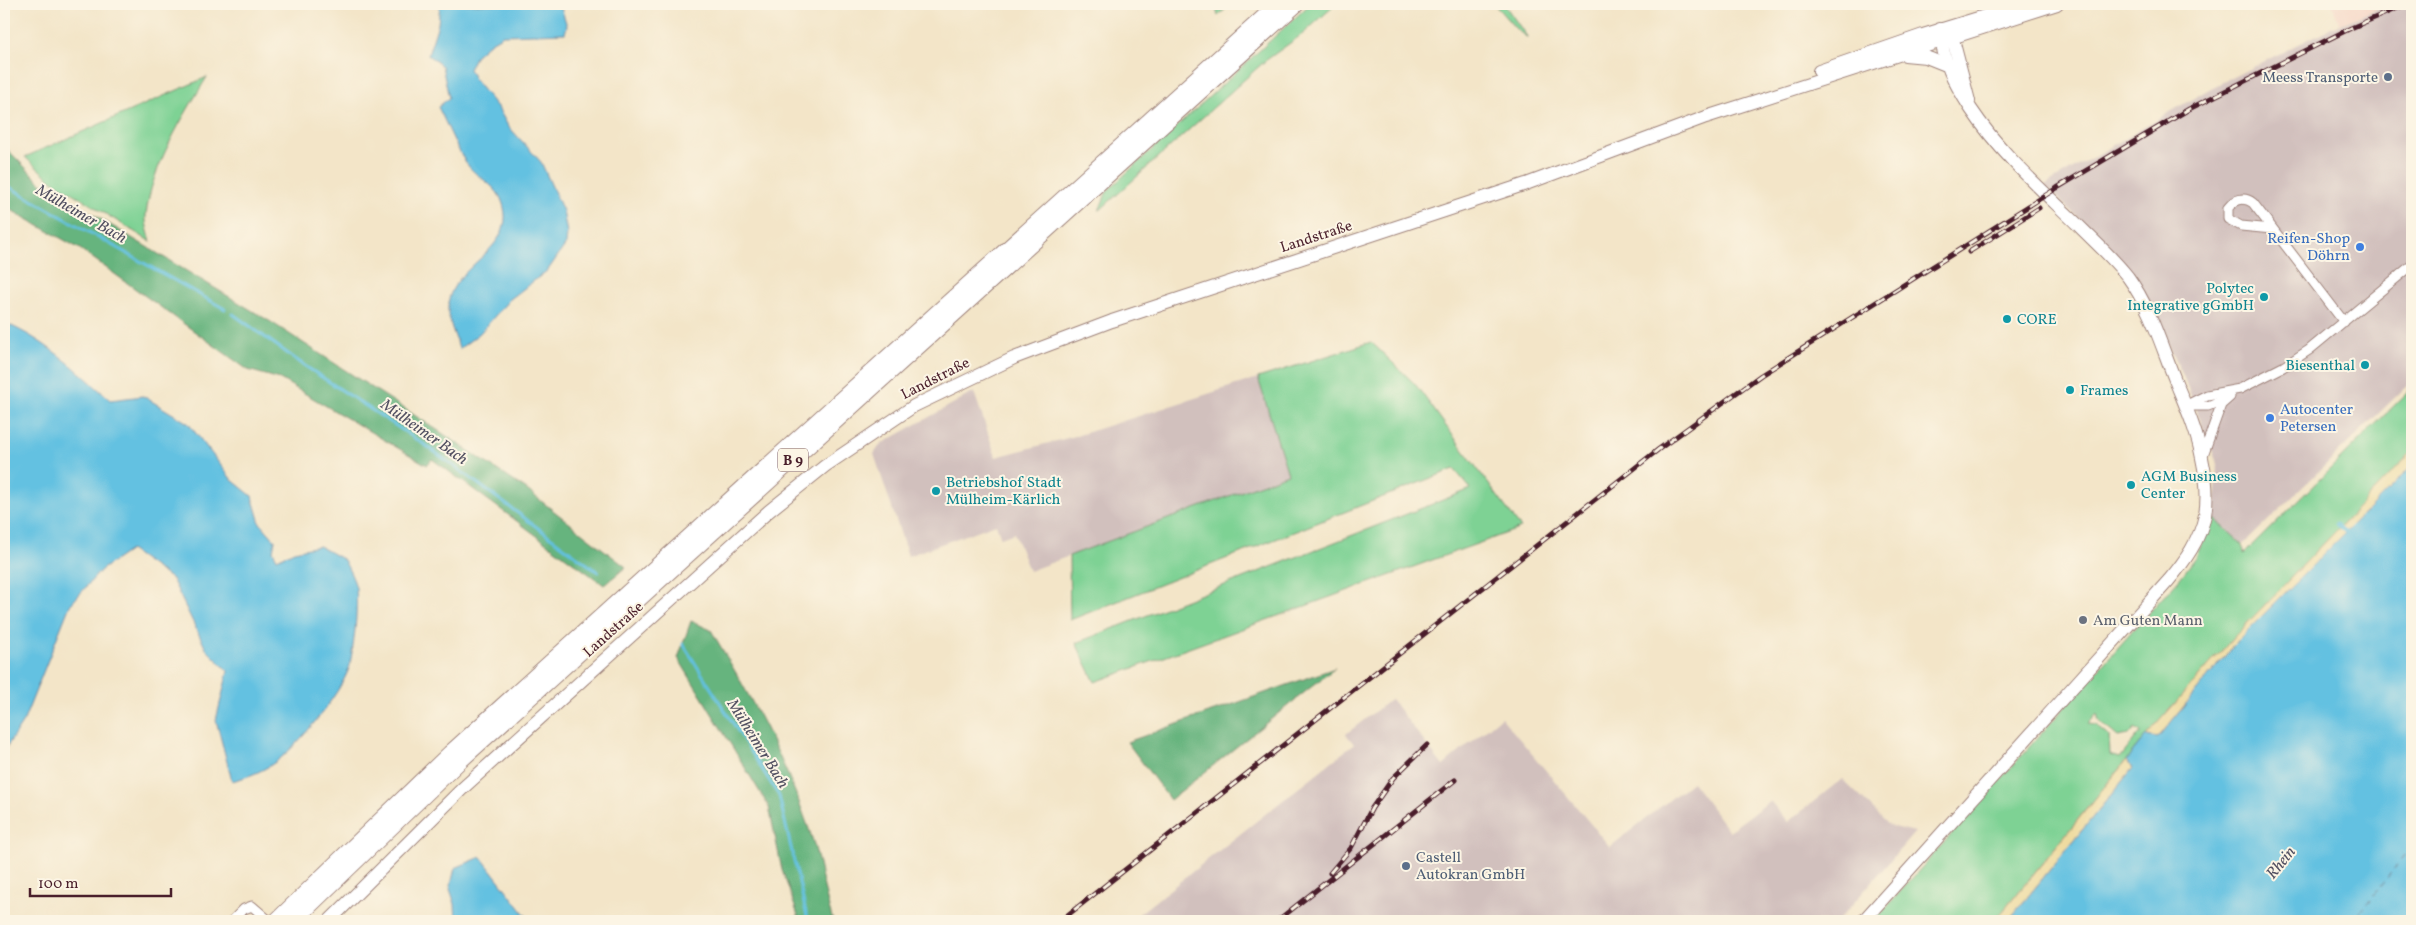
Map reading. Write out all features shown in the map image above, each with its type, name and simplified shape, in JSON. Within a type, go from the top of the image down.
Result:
[{"type":"highway","name":"B 9","points":[[271,920],[450,753],[1278,4]]},
{"type":"highway","name":"B 9","points":[[294,921],[459,762],[1297,4]]},
{"type":"street","points":[[1706,117],[1720,108],[1769,89],[1946,33],[2024,4]]},
{"type":"street","points":[[1706,117],[1721,114],[1898,54],[1946,33],[2057,4]]},
{"type":"street","points":[[1863,921],[2186,560],[2196,542],[2205,514],[2206,498],[2202,458],[2185,406],[2152,320],[2128,277],[2105,251],[2000,149],[1959,92],[1946,65],[1946,33]]},
{"type":"street","points":[[1946,33],[1971,108]]},
{"type":"street","points":[[1898,54],[1926,57],[1946,65]]},
{"type":"street","name":"Landstraße","points":[[329,921],[463,788],[769,511],[825,466],[914,406],[985,370],[1071,336],[1526,184],[1706,117]]},
{"type":"street","points":[[2272,229],[2235,224],[2228,219],[2228,208],[2238,200],[2250,201],[2272,229],[2344,322]]},
{"type":"street","points":[[2202,458],[2221,406],[2230,397],[2240,389],[2283,367],[2309,350],[2412,265]]},
{"type":"street","points":[[2185,406],[2207,394],[2240,389]]},
{"type":"street","points":[[2185,406],[2208,406],[2230,397]]},
{"type":"street","points":[[232,921],[248,906],[255,908],[271,920]]},
{"type":"shaded area","points":[[2332,4],[2388,4],[2340,24]]},
{"type":"shaded area","points":[[2388,4],[2412,4],[2412,381],[2243,545],[2215,519],[2217,463],[2184,378],[2155,315],[2134,279],[2110,247],[2044,186],[2211,88],[2329,29]]},
{"type":"shaded area","points":[[1258,378],[1289,474],[1029,571],[1014,533],[1001,538],[996,524],[908,556],[874,454],[881,444],[974,392],[996,457],[1079,435]]},
{"type":"shaded area","points":[[1391,699],[1443,766],[1501,717],[1610,847],[1692,782],[1729,831],[1770,801],[1788,822],[1842,779],[1890,826],[1915,832],[1838,921],[1130,921],[1354,744],[1346,734]]},
{"type":"green space","points":[[1215,4],[1231,4],[1218,16]]},
{"type":"green space","points":[[1310,4],[1336,4],[1304,33],[1265,61],[1099,211],[1107,191]]},
{"type":"green space","points":[[1494,4],[1504,4],[1528,38],[1517,30]]},
{"type":"green space","points":[[207,77],[169,143],[154,179],[146,215],[151,242],[51,180],[25,157]]},
{"type":"green space","points":[[4,146],[41,183],[271,322],[445,435],[527,490],[626,567],[604,585],[432,459],[427,465],[280,379],[248,370],[80,249],[4,206]]},
{"type":"green space","points":[[1371,342],[1415,384],[1521,528],[1095,682],[1076,643],[1471,489],[1454,469],[1070,620],[1069,556],[1288,474],[1258,378]]},
{"type":"green space","points":[[2412,388],[2412,452],[2235,636],[2146,736],[1995,921],[1874,921],[2181,577],[2196,557],[2211,522],[2215,519],[2243,545],[2244,554]],"holes":[[[2097,714],[2099,721],[2118,737],[2129,735],[2135,728],[2141,732],[2120,758],[2110,755],[2109,736],[2096,725],[2088,724]]]},
{"type":"green space","points":[[691,621],[711,630],[753,703],[789,776],[813,840],[833,921],[800,921],[782,870],[769,807],[678,658]]},
{"type":"green space","points":[[1335,668],[1170,800],[1127,742]]},
{"type":"sand","points":[[2412,452],[2412,466],[2239,639],[2158,738],[2146,736],[2235,636]]},
{"type":"sand","points":[[2126,761],[2133,768],[2008,921],[1995,921]]},
{"type":"water","points":[[440,4],[560,4],[567,26],[565,33],[503,35],[491,42],[476,55],[469,69],[474,79],[498,108],[508,126],[541,162],[563,211],[567,233],[566,244],[548,270],[509,300],[480,333],[459,349],[448,314],[451,294],[458,281],[492,247],[501,234],[505,220],[501,198],[493,188],[470,168],[457,147],[438,107],[449,98],[442,66],[428,55],[438,24]]},
{"type":"water","points":[[5,323],[47,347],[110,400],[143,396],[188,423],[232,480],[252,496],[260,523],[275,540],[273,551],[277,559],[294,551],[319,546],[344,560],[356,588],[355,628],[349,668],[337,691],[317,720],[294,746],[269,766],[254,774],[232,781],[216,720],[228,671],[206,649],[172,579],[130,550],[101,570],[70,605],[24,720],[4,751]]},
{"type":"water","name":"Rhein","points":[[2412,466],[2412,921],[2008,921],[2133,768],[2126,761],[2146,736],[2158,738],[2239,639]]},
{"type":"water","points":[[481,857],[530,921],[456,921],[455,904],[450,889],[455,868]]},
{"type":"waterway","name":"Mülheimer Bach","points":[[4,184],[225,309]]},
{"type":"waterway","name":"Mülheimer Bach","points":[[233,314],[305,366],[428,447],[598,572]]},
{"type":"waterway","points":[[2336,524],[2349,535]]},
{"type":"waterway","name":"Mülheimer Bach","points":[[683,644],[779,796],[808,921]]},
{"type":"ferry route","points":[[2353,921],[2412,846]]},
{"type":"railway","points":[[1060,921],[1659,449],[1761,375],[2057,188],[2189,109],[2351,28],[2407,4]]},
{"type":"railway","points":[[1969,252],[2039,208]]},
{"type":"railway","points":[[1330,873],[1351,848],[1372,808],[1393,778],[1427,745]]},
{"type":"railway","points":[[1277,921],[1455,780]]},
{"type":"place","name":"Meess Transporte","points":[[2388,77]]},
{"type":"place","name":"Reifen-Shop Döhrn","points":[[2360,247]]},
{"type":"place","name":"Polytec Integrative gGmbH","points":[[2264,297]]},
{"type":"place","name":"CORE","points":[[2007,319]]},
{"type":"place","name":"Biesenthal","points":[[2365,365]]},
{"type":"place","name":"Frames","points":[[2070,390]]},
{"type":"place","name":"Autocenter Petersen","points":[[2270,418]]},
{"type":"place","name":"AGM Business Center","points":[[2131,485]]},
{"type":"place","name":"Betriebshof Stadt Mülheim-Kärlich","points":[[936,491]]},
{"type":"place","name":"Am Guten Mann","points":[[2083,620]]},
{"type":"place","name":"Castell Autokran GmbH","points":[[1406,866]]}]
